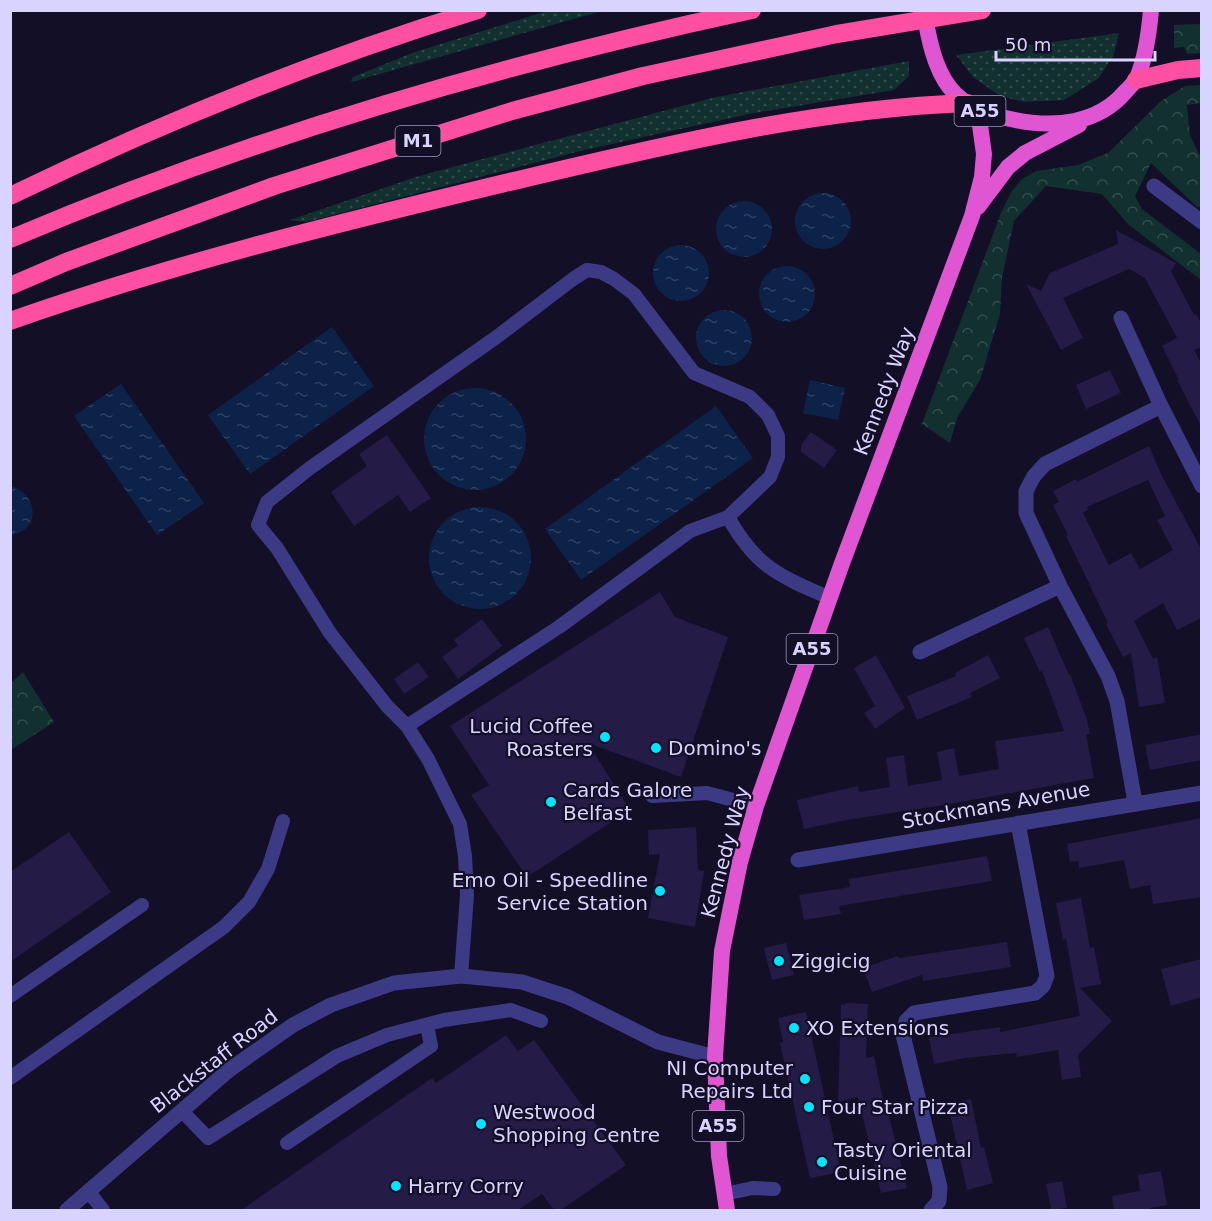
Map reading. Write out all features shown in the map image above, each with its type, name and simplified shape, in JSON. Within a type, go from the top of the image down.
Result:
[{"type":"highway","points":[[10,196],[141,136],[252,90],[414,30],[478,10]]},
{"type":"highway","name":"M1","points":[[10,239],[79,210],[289,134],[484,76],[639,34],[752,10]]},
{"type":"highway","name":"A55","points":[[924,10],[934,54],[943,77],[951,89],[973,107],[1018,121],[1038,123],[1068,123],[1098,114],[1120,99],[1136,80],[1146,51],[1150,10]]},
{"type":"highway","name":"M1","points":[[10,286],[66,262],[274,186],[512,111],[643,76],[837,34],[982,10]]},
{"type":"highway","points":[[1136,80],[1178,70],[1202,68]]},
{"type":"highway","points":[[10,321],[110,286],[230,251],[378,213],[574,167],[789,122],[885,108],[973,107]]},
{"type":"highway","name":"Kennedy Way","points":[[724,1204],[719,1156],[715,1057],[722,951],[740,862],[756,806],[830,598],[972,216],[982,177],[984,154],[973,107]]},
{"type":"highway","name":"Kennedy Way","points":[[972,216],[1008,167],[1016,160],[1098,114]]},
{"type":"street","points":[[1154,186],[1202,222]]},
{"type":"street","points":[[1121,318],[1161,406],[1202,486]]},
{"type":"street","points":[[1135,802],[1117,701],[1108,676],[1060,586],[1026,513],[1026,491],[1034,476],[1046,464],[1161,406]]},
{"type":"street","points":[[920,652],[1060,586]]},
{"type":"street","name":"Stockmans Avenue","points":[[798,860],[1135,802],[1202,793]]},
{"type":"street","points":[[931,1210],[939,1201],[940,1186],[903,1035],[903,1026],[914,1013],[1035,993],[1043,986],[1047,976],[1018,823]]},
{"type":"street","name":"Blackstaff Road","points":[[68,1210],[229,1070],[293,1026],[331,1005],[394,983],[461,975],[522,982],[568,997],[658,1042],[715,1057]]},
{"type":"lane","points":[[407,726],[559,627],[690,531],[728,517],[770,477],[778,457],[778,436],[768,415],[750,398],[694,373],[634,294],[601,272],[587,270],[573,279],[498,336],[310,468],[267,502],[258,525],[277,548],[330,633],[387,706],[407,726],[428,759],[460,824],[465,856],[467,895],[461,975]]},
{"type":"lane","points":[[728,517],[740,538],[763,564],[783,577],[830,598]]},
{"type":"lane","points":[[652,796],[707,793],[756,806]]},
{"type":"lane","points":[[10,1078],[224,927],[249,902],[268,869],[284,821]]},
{"type":"lane","points":[[10,996],[142,905]]},
{"type":"lane","points":[[182,1111],[208,1138],[337,1056],[387,1035],[481,1013],[510,1010],[542,1021]]},
{"type":"lane","points":[[287,1143],[431,1046],[427,1025]]},
{"type":"lane","points":[[724,1204],[753,1188],[774,1189]]},
{"type":"lane","points":[[88,1191],[103,1210]]},
{"type":"green space","points":[[547,11],[602,11],[351,82],[353,77],[412,53]]},
{"type":"green space","points":[[1201,24],[1201,53],[1187,54],[1184,47],[1174,48],[1174,25]]},
{"type":"green space","points":[[1119,33],[1114,54],[1099,78],[1064,100],[1024,102],[1000,96],[973,77],[956,55]]},
{"type":"green space","points":[[909,61],[909,76],[894,90],[754,113],[580,151],[306,222],[290,220],[419,176],[716,97]]},
{"type":"green space","points":[[1201,85],[1201,103],[1187,105],[1190,135],[1201,158],[1201,207],[1197,207],[1151,163],[1135,196],[1142,209],[1201,254],[1201,280],[1129,225],[1102,194],[1046,186],[1014,221],[1002,278],[1000,314],[980,380],[957,418],[950,443],[922,424],[1001,213],[1011,192],[1022,179],[1036,171],[1078,165],[1108,153],[1161,101],[1185,86]]},
{"type":"green space","points":[[23,672],[54,722],[11,750],[11,683]]},
{"type":"water","points":[[817,193],[829,193],[843,201],[851,215],[849,232],[843,241],[829,249],[817,249],[800,237],[795,227],[795,215],[807,198]]},
{"type":"water","points":[[738,201],[750,201],[760,205],[768,213],[772,229],[768,245],[760,253],[750,257],[738,257],[728,253],[720,245],[716,235],[716,223],[720,213],[728,205]]},
{"type":"water","points":[[675,245],[687,245],[701,253],[709,267],[707,284],[701,293],[687,301],[675,301],[658,289],[653,279],[653,267],[665,250]]},
{"type":"water","points":[[781,266],[793,266],[807,274],[815,288],[813,305],[807,314],[793,322],[781,322],[764,310],[759,300],[759,288],[771,271]]},
{"type":"water","points":[[718,310],[730,310],[744,318],[752,332],[750,349],[744,358],[730,366],[718,366],[701,354],[696,344],[696,332],[708,315]]},
{"type":"water","points":[[332,327],[374,386],[250,474],[208,415]]},
{"type":"water","points":[[810,380],[845,388],[838,420],[803,413]]},
{"type":"water","points":[[121,384],[204,503],[157,535],[74,416]]},
{"type":"water","points":[[475,388],[494,392],[511,403],[522,420],[526,439],[522,458],[511,475],[494,486],[475,490],[456,486],[439,475],[428,458],[424,439],[428,420],[439,403],[456,392]]},
{"type":"water","points":[[716,406],[753,458],[581,580],[545,529]]},
{"type":"water","points":[[10,486],[27,496],[33,512],[28,527],[11,535]]},
{"type":"water","points":[[480,507],[499,511],[516,522],[527,539],[531,558],[527,577],[516,594],[499,605],[480,609],[461,605],[444,594],[433,577],[429,558],[433,539],[444,522],[461,511]]},
{"type":"building","points":[[1116,230],[1176,263],[1171,271],[1194,315],[1196,314],[1202,324],[1202,347],[1194,350],[1202,365],[1202,428],[1162,346],[1177,338],[1145,278],[1129,269],[1063,298],[1083,338],[1061,350],[1026,284],[1041,291],[1050,273],[1118,244]]},
{"type":"building","points":[[1110,370],[1121,393],[1086,409],[1076,385]]},
{"type":"building","points":[[811,432],[837,450],[824,468],[801,452],[801,445]]},
{"type":"building","points":[[387,435],[431,498],[410,512],[398,495],[354,526],[331,492],[367,466],[359,454]]},
{"type":"building","points":[[1149,446],[1161,474],[1202,551],[1202,618],[1177,630],[1163,603],[1134,621],[1153,659],[1157,657],[1165,703],[1139,707],[1131,653],[1123,657],[1053,505],[1059,502],[1053,491],[1076,479],[1077,482]],"holes":[[[1148,480],[1165,516],[1157,520],[1173,550],[1140,569],[1131,553],[1109,565],[1083,513],[1088,510],[1087,507]]]},
{"type":"building","points":[[660,592],[675,617],[728,637],[681,777],[588,743],[630,810],[527,877],[471,795],[489,785],[450,726]]},
{"type":"building","points":[[482,619],[502,646],[458,679],[442,657],[458,645],[454,640]]},
{"type":"building","points":[[1048,627],[1070,674],[1087,720],[1090,734],[1086,734],[1094,778],[804,829],[797,800],[858,786],[859,792],[890,787],[886,758],[904,755],[908,786],[942,780],[937,752],[954,748],[959,776],[999,769],[995,741],[1064,731],[1042,671],[1040,672],[1024,638]]},
{"type":"building","points":[[876,655],[905,708],[875,729],[864,713],[875,706],[854,668]]},
{"type":"building","points":[[988,655],[1000,678],[970,693],[972,697],[917,720],[907,696],[956,676],[955,673]]},
{"type":"building","points":[[418,662],[429,677],[404,694],[394,679]]},
{"type":"building","points":[[1202,734],[1202,760],[1150,770],[1145,745]]},
{"type":"building","points":[[1202,818],[1202,897],[1153,904],[1150,885],[1130,889],[1124,860],[1079,868],[1078,861],[1070,862],[1067,844]]},
{"type":"building","points":[[696,827],[698,870],[704,871],[695,927],[648,918],[660,854],[649,855],[648,830]]},
{"type":"building","points":[[69,832],[111,892],[10,962],[10,872]]},
{"type":"building","points":[[987,856],[992,881],[839,906],[841,914],[804,920],[799,895],[850,887],[849,879]]},
{"type":"building","points":[[1081,898],[1090,948],[1094,947],[1101,984],[1080,988],[1112,1021],[1078,1055],[1081,1077],[1062,1080],[1058,1050],[1017,1057],[1016,1053],[965,1058],[934,1064],[929,1037],[1000,1027],[1000,1032],[1080,1016],[1066,939],[1063,940],[1056,903]]},
{"type":"building","points":[[1007,942],[1011,967],[923,981],[922,975],[872,992],[863,968],[898,956],[899,958]]},
{"type":"building","name":"Ziggicig","points":[[786,943],[794,975],[772,980],[764,948]]},
{"type":"building","points":[[1202,959],[1202,997],[1171,1006],[1161,969]]},
{"type":"building","points":[[868,1004],[866,1058],[874,1056],[884,1104],[886,1104],[907,1188],[881,1193],[858,1097],[838,1102],[841,1005]]},
{"type":"building","points":[[806,1012],[841,1172],[810,1178],[780,1043],[783,1042],[778,1018]]},
{"type":"building","name":"Westwood Shopping Centre","points":[[506,1035],[518,1051],[534,1040],[626,1165],[561,1210],[554,1210],[542,1194],[518,1210],[241,1210],[432,1078],[436,1083]]},
{"type":"building","points":[[971,1099],[981,1148],[984,1147],[993,1183],[967,1190],[948,1104]]},
{"type":"building","points":[[1161,1171],[1167,1205],[1150,1208],[1150,1210],[1114,1210],[1112,1196],[1140,1191],[1138,1175]]},
{"type":"building","points":[[1062,1181],[1067,1208],[1051,1210],[1046,1184]]},
{"type":"place","name":"Lucid Coffee Roasters","points":[[605,737]]},
{"type":"place","name":"Domino's","points":[[656,748]]},
{"type":"place","name":"Cards Galore Belfast","points":[[551,802]]},
{"type":"place","name":"Emo Oil - Speedline Service Station","points":[[660,891]]},
{"type":"place","name":"Ziggicig","points":[[779,961]]},
{"type":"place","name":"XO Extensions","points":[[794,1028]]},
{"type":"place","name":"NI Computer Repairs Ltd","points":[[805,1079]]},
{"type":"place","name":"Four Star Pizza","points":[[809,1107]]},
{"type":"place","name":"Westwood Shopping Centre","points":[[481,1124]]},
{"type":"place","name":"Tasty Oriental Cuisine","points":[[822,1162]]},
{"type":"place","name":"Harry Corry","points":[[396,1186]]}]
